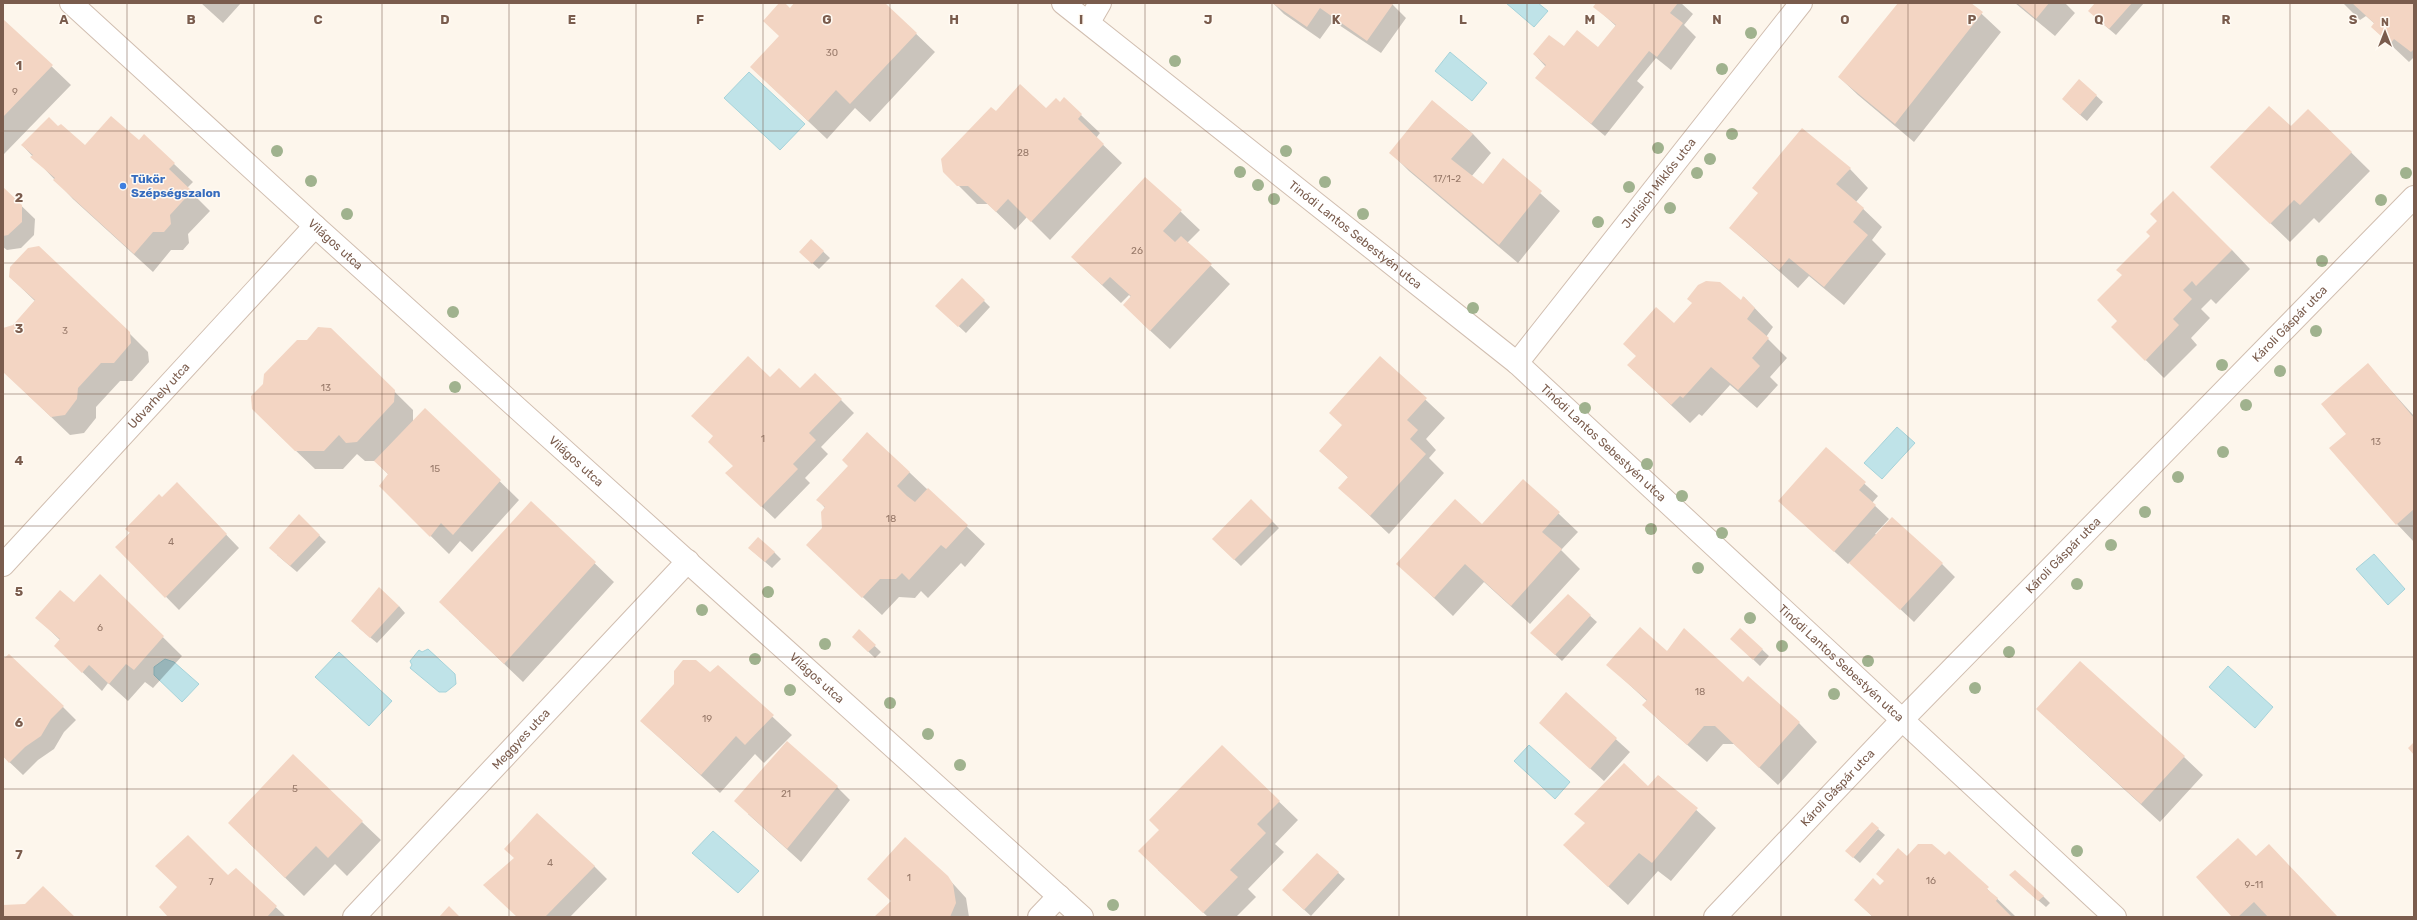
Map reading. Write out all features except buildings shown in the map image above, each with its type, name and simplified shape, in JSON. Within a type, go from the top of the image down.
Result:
[{"type":"street","name":"Világos utca","points":[[71,3],[315,226],[1082,917]]},
{"type":"street","name":"Tinódi Lantos Sebestyén utca","points":[[1063,3],[1089,22],[1518,363],[2115,917]]},
{"type":"street","points":[[1089,22],[1100,3]]},
{"type":"street","name":"Jurisich Miklós utca","points":[[1518,363],[1801,3]]},
{"type":"street","name":"Károli Gáspár utca","points":[[1715,917],[1902,720],[2414,197]]},
{"type":"street","name":"Udvarhely utca","points":[[3,566],[315,226]]},
{"type":"street","name":"Meggyes utca","points":[[354,917],[688,561]]},
{"type":"street","points":[[1039,917],[1059,896]]},
{"type":"water","points":[[1506,3],[1538,3],[1548,11],[1534,27]]},
{"type":"water","points":[[1450,52],[1487,83],[1472,101],[1435,71]]},
{"type":"water","points":[[749,72],[805,124],[780,150],[724,98]]},
{"type":"water","points":[[1897,427],[1915,443],[1882,479],[1864,463]]},
{"type":"water","points":[[2374,554],[2405,589],[2388,605],[2356,569]]},
{"type":"water","points":[[428,649],[455,674],[456,684],[446,692],[439,692],[410,668],[412,665],[410,661],[419,650],[422,652]]},
{"type":"water","points":[[339,652],[392,701],[369,726],[315,677]]},
{"type":"water","points":[[165,659],[174,662],[199,684],[182,702],[154,675],[154,667]]},
{"type":"water","points":[[2228,666],[2273,707],[2255,728],[2209,687]]},
{"type":"water","points":[[1529,745],[1570,782],[1555,799],[1514,761]]},
{"type":"water","points":[[713,831],[759,871],[738,893],[692,853]]},
{"type":"place","name":"Tükör Szépségszalon","points":[[123,186]]}]
